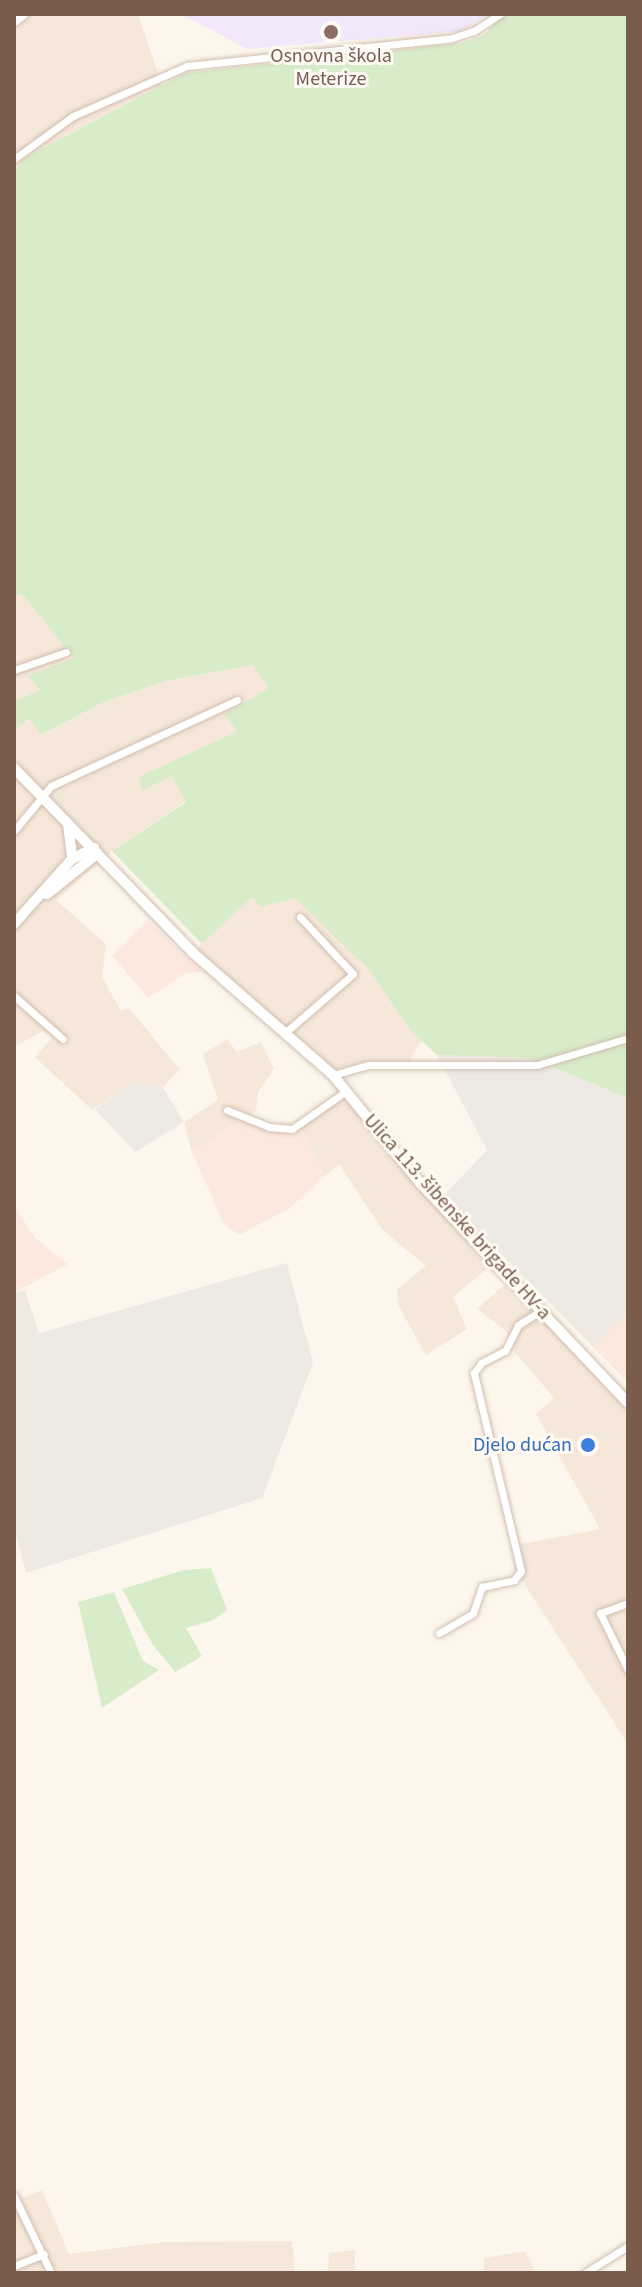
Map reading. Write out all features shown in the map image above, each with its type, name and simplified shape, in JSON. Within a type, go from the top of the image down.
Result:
[{"type":"main road","name":"Ulica 113. šibenske brigade HV-a","points":[[14,768],[42,793],[192,952],[287,1031],[333,1075],[421,1184],[628,1403]]},
{"type":"main road","points":[[66,818],[73,835],[72,859]]},
{"type":"main road","points":[[42,896],[72,859],[96,851]]},
{"type":"main road","points":[[14,924],[96,851]]},
{"type":"street","points":[[14,21],[23,14]]},
{"type":"street","points":[[14,159],[73,116],[187,66],[452,38],[499,15]]},
{"type":"street","points":[[14,670],[66,652]]},
{"type":"street","points":[[14,831],[42,793],[237,700]]},
{"type":"street","points":[[287,1031],[353,974],[300,917]]},
{"type":"street","points":[[14,996],[63,1039]]},
{"type":"street","points":[[333,1075],[368,1065],[537,1065],[628,1038]]},
{"type":"street","points":[[227,1110],[269,1127],[292,1129],[346,1091]]},
{"type":"street","points":[[439,1633],[473,1613],[482,1587],[514,1580],[521,1571],[474,1373],[481,1363],[505,1351],[518,1325],[540,1311]]},
{"type":"street","points":[[628,1603],[600,1613],[628,1670]]},
{"type":"street","points":[[14,2196],[51,2273]]},
{"type":"street","points":[[585,2273],[628,2246]]},
{"type":"street","points":[[14,2266],[44,2254]]},
{"type":"shaded area","points":[[14,14],[138,14],[162,85],[26,157],[14,171]]},
{"type":"shaded area","name":"Osnovna škola Meterize","points":[[181,14],[489,14],[461,31],[247,49]]},
{"type":"shaded area","points":[[20,592],[75,659],[29,676],[40,690],[14,701],[14,598]]},
{"type":"shaded area","points":[[253,665],[270,688],[225,715],[238,731],[172,776],[186,801],[116,848],[56,900],[106,944],[102,977],[121,1011],[129,1008],[179,1069],[163,1088],[137,1080],[92,1110],[35,1057],[53,1037],[43,1031],[14,1047],[14,730],[31,719],[42,735],[104,702],[166,681]]},
{"type":"shaded area","points":[[252,897],[262,907],[295,897],[370,971],[422,1041],[407,1064],[370,1061],[333,1070],[197,948]]},
{"type":"shaded area","points":[[148,920],[202,972],[186,973],[148,998],[112,955]]},
{"type":"shaded area","points":[[227,1039],[237,1052],[261,1042],[274,1069],[258,1092],[256,1111],[192,1152],[184,1122],[218,1100],[203,1054]]},
{"type":"shaded area","points":[[437,1055],[530,1058],[628,1098],[628,1313],[593,1347],[444,1195],[487,1150]]},
{"type":"shaded area","points":[[137,1080],[163,1088],[184,1122],[135,1152],[95,1109]]},
{"type":"shaded area","points":[[340,1090],[434,1204],[531,1310],[628,1392],[628,1744],[514,1568],[522,1544],[600,1529],[536,1414],[554,1398],[513,1350],[507,1332],[477,1309],[504,1285],[488,1268],[453,1297],[467,1329],[426,1355],[398,1305],[397,1289],[426,1266],[382,1229],[339,1164],[325,1176],[298,1123]]},
{"type":"shaded area","points":[[246,1118],[264,1128],[300,1128],[325,1176],[290,1208],[239,1235],[224,1224],[192,1152]]},
{"type":"shaded area","points":[[14,1168],[15,1207],[35,1238],[68,1264],[14,1293]]},
{"type":"shaded area","points":[[287,1263],[313,1363],[262,1498],[26,1573],[14,1528],[14,1293],[25,1290],[39,1333]]},
{"type":"shaded area","points":[[628,1313],[628,1382],[593,1347]]},
{"type":"shaded area","points":[[42,2190],[69,2254],[165,2242],[292,2241],[295,2273],[14,2273],[14,2201]]},
{"type":"shaded area","points":[[355,2250],[355,2273],[328,2273],[329,2253]]},
{"type":"shaded area","points":[[525,2251],[536,2273],[484,2273],[484,2258]]},
{"type":"green space","points":[[504,14],[628,14],[628,1098],[530,1058],[437,1055],[410,1030],[370,971],[295,898],[261,907],[252,897],[202,944],[112,851],[186,802],[172,776],[142,790],[139,777],[238,731],[224,715],[269,688],[253,665],[166,681],[104,702],[41,735],[30,719],[14,730],[14,701],[40,690],[28,676],[74,658],[21,593],[14,598],[14,171],[26,157],[185,73],[461,43],[484,35]]},
{"type":"green space","points":[[211,1568],[227,1610],[214,1620],[186,1628],[202,1656],[175,1672],[153,1645],[122,1589],[184,1570]]},
{"type":"green space","points":[[114,1592],[143,1661],[159,1670],[102,1708],[78,1602]]},
{"type":"place","name":"Osnovna škola Meterize","points":[[331,32]]},
{"type":"place","name":"Djelo dućan","points":[[588,1445]]}]
